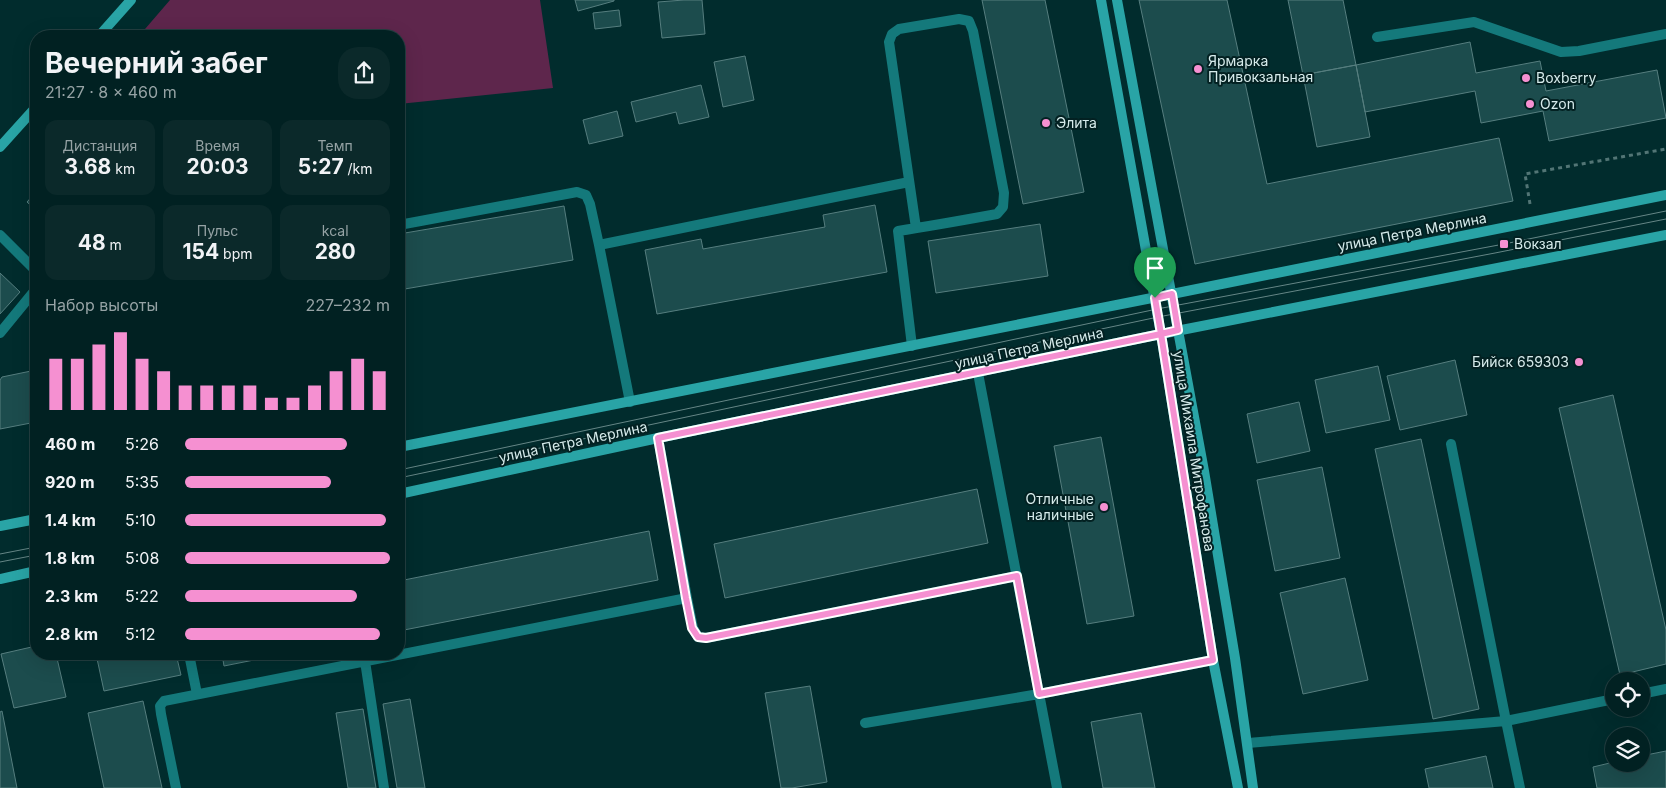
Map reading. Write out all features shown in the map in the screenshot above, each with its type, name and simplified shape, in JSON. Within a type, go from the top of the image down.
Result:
[{"type":"main road","points":[[104,30],[131,0]]},
{"type":"main road","name":"улица Михаила Митрофанова","points":[[1101,0],[1155,298],[1213,660],[1238,788]]},
{"type":"main road","name":"улица Михаила Митрофанова","points":[[1117,0],[1205,480],[1248,743],[1253,788]]},
{"type":"main road","points":[[0,147],[30,113]]},
{"type":"main road","name":"улица Петра Мерлина","points":[[405,446],[1155,298],[1666,194]]},
{"type":"main road","name":"улица Петра Мерлина","points":[[405,493],[1178,330],[1666,235]]},
{"type":"main road","points":[[0,526],[30,520]]},
{"type":"main road","points":[[0,579],[30,572]]},
{"type":"lane","points":[[912,346],[898,231],[916,228],[997,214],[1003,207],[1004,193],[973,31],[969,21],[959,18],[900,29],[892,34],[889,42],[916,228]]},
{"type":"lane","points":[[1377,37],[1474,22],[1561,52],[1579,51],[1666,34]]},
{"type":"lane","points":[[599,245],[909,182]]},
{"type":"lane","points":[[405,223],[577,192],[586,195],[590,204],[599,245],[630,402]]},
{"type":"lane","points":[[0,235],[30,265]]},
{"type":"lane","points":[[0,333],[30,296]]},
{"type":"lane","points":[[978,373],[1057,788]]},
{"type":"lane","points":[[658,438],[692,628],[698,637],[706,638],[1017,576]]},
{"type":"lane","points":[[1451,444],[1520,788]]},
{"type":"lane","points":[[405,653],[686,598]]},
{"type":"lane","points":[[190,660],[197,694]]},
{"type":"lane","points":[[176,788],[160,706],[164,701],[370,660]]},
{"type":"lane","points":[[865,723],[1039,694],[1213,660]]},
{"type":"lane","points":[[365,661],[384,788]]},
{"type":"lane","points":[[1650,692],[1666,689]]},
{"type":"lane","points":[[1248,743],[1506,721],[1605,701]]},
{"type":"path","points":[[1531,206],[1525,174],[1666,149]]},
{"type":"shaded area","points":[[170,0],[540,0],[553,88],[405,103],[405,30],[144,30]]},
{"type":"building","points":[[575,0],[614,0],[614,1],[578,11]]},
{"type":"building","points":[[702,0],[705,34],[662,38],[658,2]]},
{"type":"building","points":[[982,0],[1045,0],[1084,192],[1023,204]]},
{"type":"building","name":"Ярмарка Привокзальная","points":[[1139,0],[1227,0],[1267,184],[1499,138],[1513,201],[1195,264]]},
{"type":"building","points":[[1288,0],[1343,0],[1356,65],[1303,75]]},
{"type":"building","points":[[619,10],[621,26],[595,29],[593,13]]},
{"type":"building","points":[[1470,42],[1476,73],[1540,61],[1546,91],[1657,70],[1666,118],[1549,141],[1543,111],[1481,123],[1475,91],[1365,112],[1356,65]]},
{"type":"building","points":[[745,56],[754,100],[723,107],[714,62]]},
{"type":"building","points":[[1356,65],[1370,137],[1317,147],[1303,75]]},
{"type":"building","points":[[701,85],[709,117],[679,124],[676,112],[636,122],[631,102]]},
{"type":"building","points":[[617,111],[623,136],[589,144],[583,120]]},
{"type":"building","points":[[875,205],[887,272],[657,314],[645,250],[701,239],[703,249],[825,227],[823,215]]},
{"type":"building","points":[[564,206],[573,260],[405,289],[405,233]]},
{"type":"building","points":[[1040,224],[1048,276],[936,293],[928,241]]},
{"type":"building","points":[[0,273],[20,292],[0,314]]},
{"type":"building","points":[[1455,360],[1467,415],[1400,430],[1387,376]]},
{"type":"building","points":[[1378,366],[1390,420],[1326,433],[1315,380]]},
{"type":"building","points":[[30,371],[30,423],[0,429],[0,380],[2,377]]},
{"type":"building","points":[[1613,395],[1666,630],[1666,664],[1633,672],[1619,672],[1559,408]]},
{"type":"building","points":[[1299,402],[1310,451],[1257,463],[1247,414]]},
{"type":"building","points":[[1101,437],[1134,616],[1087,624],[1054,446]]},
{"type":"building","points":[[1421,439],[1479,709],[1433,719],[1375,449]]},
{"type":"building","points":[[1322,467],[1340,558],[1275,571],[1257,480]]},
{"type":"building","points":[[977,489],[988,543],[725,598],[714,544]]},
{"type":"building","points":[[649,531],[658,580],[405,630],[405,580]]},
{"type":"building","points":[[1345,578],[1368,680],[1303,694],[1280,593]]},
{"type":"building","points":[[30,647],[30,660],[57,660],[66,697],[14,708],[1,654]]},
{"type":"building","points":[[97,660],[177,660],[181,675],[104,691]]},
{"type":"building","points":[[223,660],[254,660],[224,666]]},
{"type":"building","points":[[810,686],[827,782],[781,788],[765,693]]},
{"type":"building","points":[[410,699],[425,788],[397,788],[383,704]]},
{"type":"building","points":[[143,701],[162,788],[104,788],[88,713]]},
{"type":"building","points":[[363,709],[376,788],[348,788],[336,713]]},
{"type":"building","points":[[2,711],[17,788],[0,788],[0,712]]},
{"type":"building","points":[[1141,713],[1155,788],[1103,788],[1091,722]]},
{"type":"building","points":[[1666,751],[1666,788],[1597,788],[1593,767],[1605,764],[1605,772],[1650,772],[1650,754]]},
{"type":"building","points":[[1486,756],[1493,788],[1429,788],[1425,769]]},
{"type":"tram line","points":[[405,469],[1157,309],[1504,244],[1666,211]]},
{"type":"tram line","points":[[405,477],[1158,317],[1666,219]]},
{"type":"tram line","points":[[0,554],[30,548]]},
{"type":"tram line","points":[[0,562],[30,556]]},
{"type":"place","name":"Ярмарка Привокзальная","points":[[1198,69]]},
{"type":"place","name":"Boxberry","points":[[1526,78]]},
{"type":"place","name":"Ozon","points":[[1530,104]]},
{"type":"place","name":"Элита","points":[[1046,123]]},
{"type":"place","name":"Вокзал","points":[[1504,244]]},
{"type":"place","name":"Бийск 659303","points":[[1579,362]]},
{"type":"place","name":"Отличные наличные","points":[[1104,507]]},
{"type":"route","points":[[1155,298],[1161,334],[658,438],[692,628],[698,637],[706,638],[1017,576],[1039,694],[1213,660],[1161,334],[1178,330],[1172,294],[1155,298]]}]
